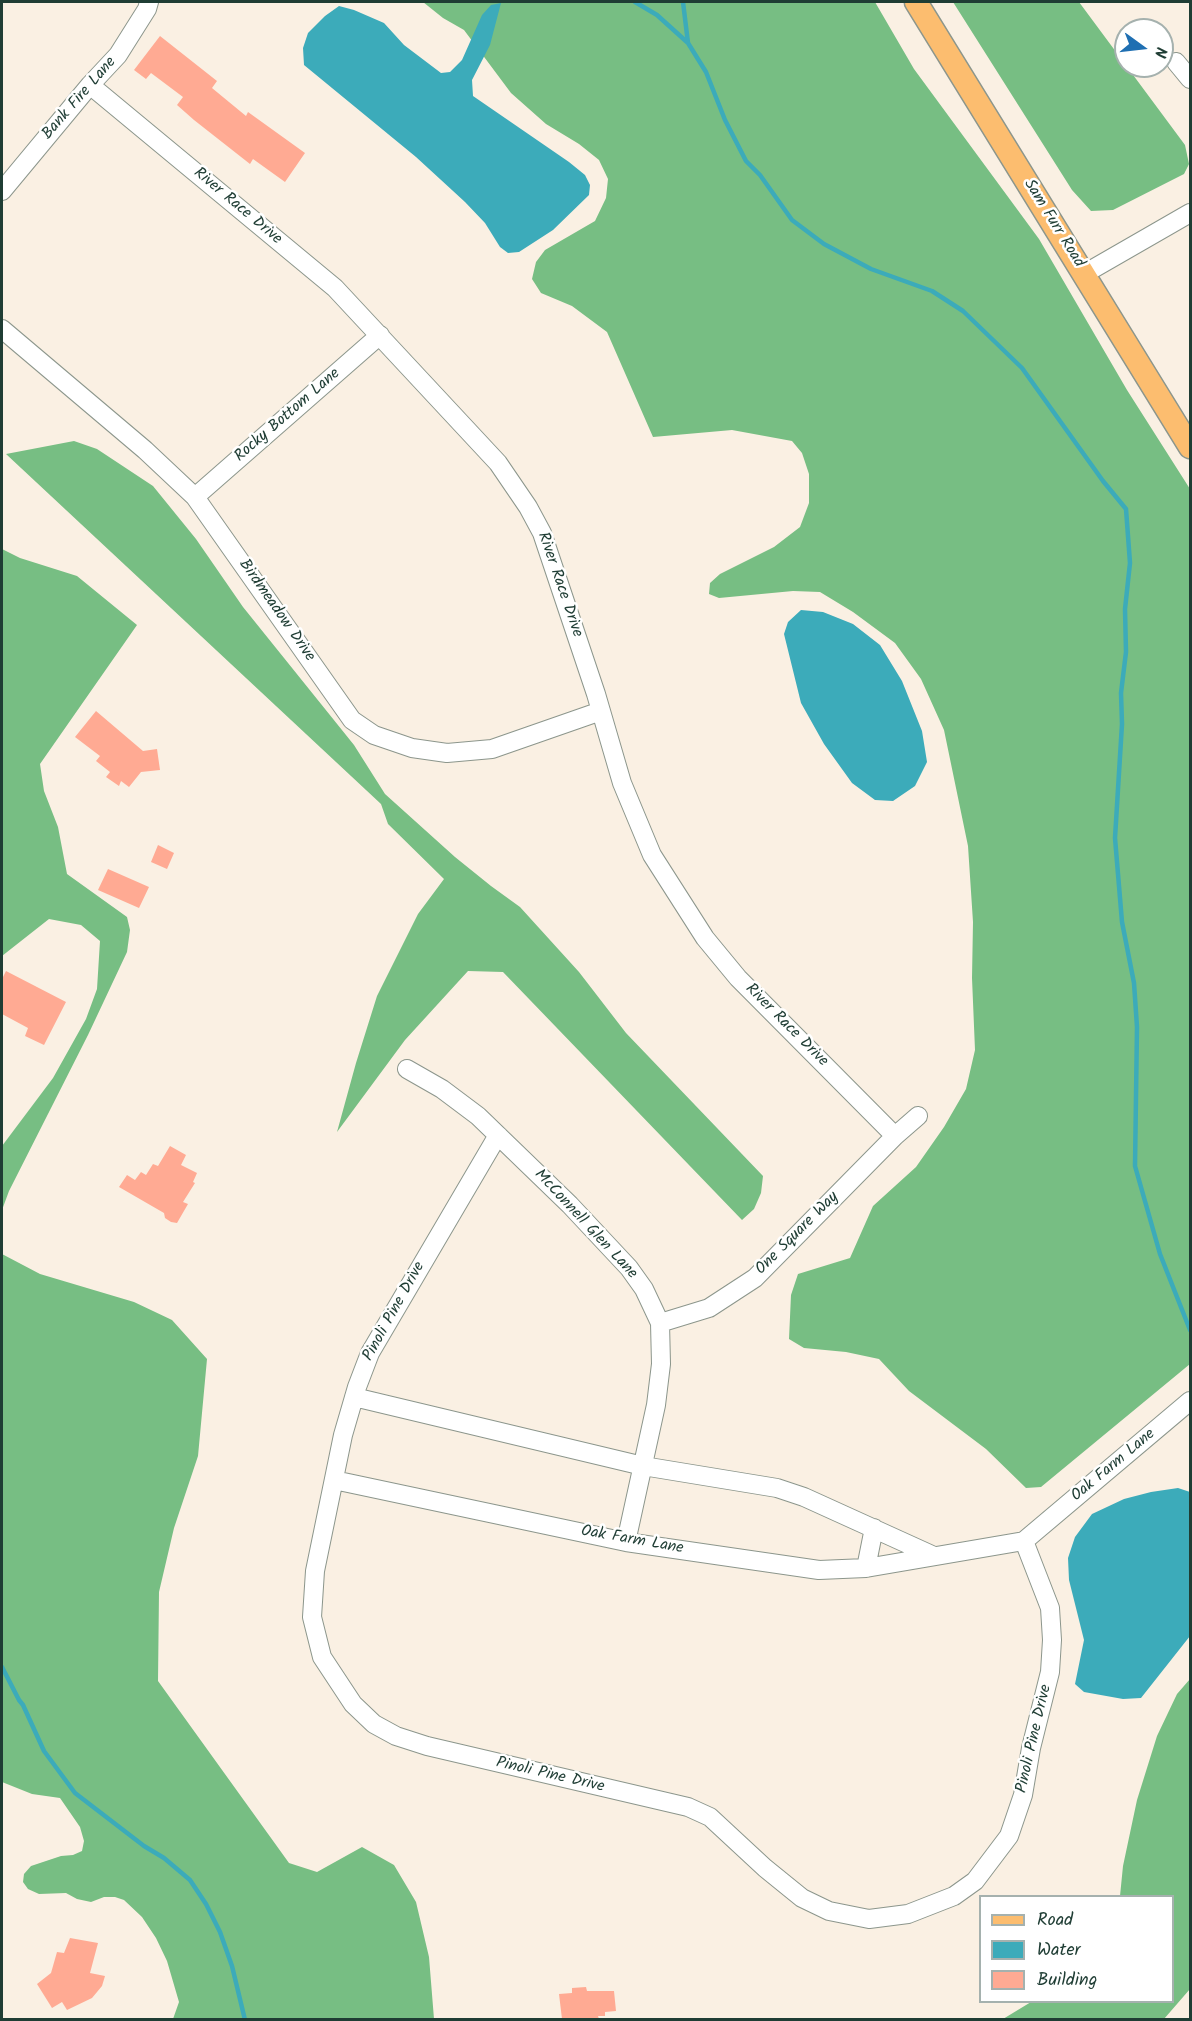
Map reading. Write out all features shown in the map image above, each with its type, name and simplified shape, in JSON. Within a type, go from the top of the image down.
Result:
[{"type":"main road","name":"Sam Furr Road","points":[[916,2],[1191,447]]},
{"type":"street","name":"Bank Fire Lane","points":[[2,191],[90,85],[118,55],[147,9],[149,2]]},
{"type":"street","points":[[1176,62],[1191,79]]},
{"type":"street","name":"River Race Drive","points":[[90,85],[335,288],[498,463],[528,507],[542,533],[601,711],[622,783],[652,855],[705,938],[738,978],[894,1136]]},
{"type":"street","points":[[1084,274],[1191,213]]},
{"type":"street","name":"Birdmeadow Drive","points":[[2,329],[145,450],[195,497],[352,720],[374,735],[412,748],[447,753],[492,749],[601,711]]},
{"type":"street","name":"Rocky Bottom Lane","points":[[195,497],[380,335]]},
{"type":"street","name":"McConnell Glen Lane","points":[[407,1069],[455,1098],[498,1135],[570,1205],[629,1268],[644,1289],[660,1323],[661,1364],[656,1405],[626,1542]]},
{"type":"street","name":"One Square Way","points":[[660,1323],[709,1308],[755,1278],[894,1136],[918,1116]]},
{"type":"street","name":"Pinoli Pine Drive","points":[[498,1135],[370,1353],[343,1435],[315,1571],[312,1617],[322,1657],[353,1704],[374,1724],[396,1736],[428,1746],[688,1808],[710,1817],[765,1868],[802,1898],[829,1911],[869,1919],[908,1914],[954,1896],[975,1881],[1009,1836],[1023,1795],[1030,1748],[1050,1672],[1052,1640],[1050,1608],[1024,1541]]},
{"type":"street","points":[[354,1397],[643,1467],[777,1488],[804,1497],[934,1556]]},
{"type":"street","name":"Oak Farm Lane","points":[[334,1480],[626,1542],[819,1570],[866,1568],[1024,1541],[1191,1401]]},
{"type":"street","points":[[866,1568],[874,1528]]},
{"type":"green space","points":[[423,2],[875,2],[914,69],[1039,239],[1127,390],[1190,489],[1190,1364],[1041,1487],[1026,1488],[986,1449],[909,1391],[879,1359],[846,1352],[804,1348],[789,1339],[791,1295],[798,1274],[850,1258],[873,1206],[916,1167],[944,1127],[966,1089],[975,1050],[972,978],[973,922],[968,846],[944,730],[921,679],[895,643],[853,612],[820,592],[793,591],[719,598],[709,594],[710,583],[720,574],[774,547],[800,527],[809,503],[809,474],[802,453],[792,441],[732,430],[653,437],[607,332],[572,306],[541,293],[532,279],[536,262],[545,250],[595,221],[606,198],[608,179],[599,160],[579,144],[546,124],[511,93],[464,30],[443,18]]},
{"type":"green space","points":[[953,2],[1079,2],[1114,49],[1114,78],[1135,78],[1185,145],[1189,164],[1184,174],[1113,210],[1091,211],[1072,190]]},
{"type":"green space","points":[[74,441],[97,449],[153,486],[196,539],[243,607],[354,745],[385,794],[455,857],[520,907],[579,972],[626,1033],[763,1176],[761,1193],[754,1209],[742,1220],[503,972],[468,971],[405,1040],[337,1132],[377,996],[418,914],[444,879],[388,824],[381,804],[6,454]]},
{"type":"green space","points":[[2,549],[20,558],[77,576],[137,625],[40,764],[44,791],[58,827],[67,874],[127,917],[130,930],[127,952],[9,1191],[2,1210],[2,1146],[53,1078],[86,1019],[97,989],[100,941],[81,925],[49,919],[2,956]]},
{"type":"green space","points":[[2,1254],[40,1274],[134,1302],[172,1320],[207,1359],[198,1456],[174,1528],[159,1592],[158,1681],[289,1863],[317,1872],[362,1847],[394,1865],[416,1902],[429,1957],[434,2019],[173,2019],[179,2002],[167,1961],[142,1917],[124,1900],[104,1897],[91,1902],[77,1899],[66,1893],[39,1894],[28,1889],[23,1882],[24,1874],[31,1866],[82,1851],[84,1841],[80,1827],[60,1798],[32,1794],[2,1782]]},
{"type":"green space","points":[[1190,1679],[1190,1989],[1164,2019],[1003,2019],[1029,2003],[1174,2003],[1174,1895],[1120,1895],[1123,1866],[1137,1800],[1157,1736],[1177,1694]]},
{"type":"water","points":[[501,3],[490,45],[472,80],[473,96],[569,162],[585,175],[590,185],[589,195],[553,230],[519,252],[508,253],[500,247],[485,223],[465,202],[416,157],[304,65],[303,48],[308,33],[339,6],[384,23],[404,45],[441,73],[450,72],[462,60],[482,15],[491,5]]},
{"type":"water","points":[[801,610],[823,612],[853,624],[880,645],[902,681],[922,731],[927,762],[915,786],[893,801],[875,800],[852,783],[824,744],[801,703],[784,634],[788,622]]},
{"type":"water","points":[[1178,1488],[1190,1492],[1190,1636],[1141,1698],[1123,1699],[1084,1692],[1075,1684],[1084,1640],[1069,1580],[1068,1558],[1075,1537],[1092,1514],[1124,1499]]},
{"type":"building","points":[[160,36],[217,81],[212,88],[246,116],[248,112],[305,153],[285,182],[253,159],[250,164],[194,120],[177,105],[183,97],[151,73],[146,79],[134,70]]},
{"type":"building","points":[[96,711],[143,751],[157,749],[160,770],[141,772],[129,787],[121,781],[119,786],[106,777],[110,772],[96,761],[100,756],[75,737]]},
{"type":"building","points":[[158,845],[174,853],[167,869],[151,862]]},
{"type":"building","points":[[108,869],[149,887],[139,908],[98,890]]},
{"type":"building","points":[[6,971],[66,1002],[44,1045],[25,1036],[28,1028],[2,1014],[2,979]]},
{"type":"building","points":[[170,1146],[186,1155],[181,1165],[197,1173],[193,1182],[195,1183],[183,1202],[188,1204],[177,1223],[171,1222],[165,1218],[164,1213],[119,1187],[127,1175],[135,1180],[141,1172],[146,1175],[153,1164],[158,1166]]},
{"type":"building","points":[[70,1938],[98,1943],[90,1973],[105,1976],[102,1986],[92,1998],[67,2010],[62,2002],[52,2008],[37,1984],[51,1973],[57,1952],[64,1953]]},
{"type":"building","points":[[586,1987],[587,1991],[614,1991],[616,2011],[605,2012],[605,2016],[598,2016],[599,2019],[562,2019],[559,1994],[572,1993],[572,1988]]},
{"type":"waterway","points":[[635,2],[657,15],[688,43],[706,72],[725,120],[746,161],[760,175],[792,220],[824,244],[871,269],[932,291],[963,311],[1022,368],[1103,481],[1126,509],[1130,563],[1125,609],[1126,652],[1121,693],[1122,724],[1115,838],[1122,922],[1134,983],[1137,1027],[1135,1166],[1160,1254],[1190,1330]]},
{"type":"waterway","points":[[683,2],[688,43]]},
{"type":"waterway","points":[[2,1667],[44,1751],[75,1793],[144,1846],[164,1858],[190,1880],[206,1904],[220,1932],[232,1966],[245,2020]]}]
